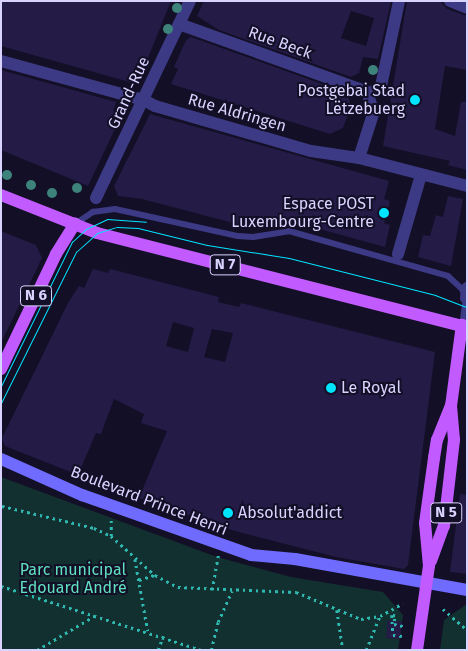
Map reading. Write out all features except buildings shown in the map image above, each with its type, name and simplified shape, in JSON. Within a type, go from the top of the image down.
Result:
[{"type":"main road","name":"N 7","points":[[1,195],[97,233],[464,326]]},
{"type":"main road","name":"N 6","points":[[1,369],[56,254],[75,224]]},
{"type":"main road","name":"N 5","points":[[417,650],[429,566],[444,526],[453,458],[451,406],[464,326]]},
{"type":"main road","name":"N 5","points":[[429,566],[425,523],[434,456],[437,440],[451,406]]},
{"type":"main road","points":[[434,456],[444,449],[453,458]]},
{"type":"main road","name":"Boulevard Prince Henri","points":[[1,459],[82,495],[221,546],[269,559],[295,560],[426,586],[467,590]]},
{"type":"street","name":"Grand-Rue","points":[[96,198],[190,1]]},
{"type":"street","points":[[359,158],[374,111],[370,106],[371,93],[381,86],[399,1]]},
{"type":"street","points":[[450,1],[467,8]]},
{"type":"street","name":"Rue Beck","points":[[179,24],[371,93]]},
{"type":"street","name":"Rue Aldringen","points":[[1,61],[144,100],[155,106],[311,151],[359,158],[467,186]]},
{"type":"street","points":[[398,254],[421,175]]},
{"type":"lane","points":[[75,224],[93,212],[115,209],[238,236],[253,237],[289,231],[440,272],[456,282],[466,295],[464,326]]},
{"type":"path","points":[[2,506],[94,528],[111,536],[154,575],[178,587],[232,591],[296,592],[360,619],[380,616],[403,603]]},
{"type":"path","points":[[135,558],[148,631]]},
{"type":"path","points":[[212,590],[213,567]]},
{"type":"path","points":[[139,580],[154,575]]},
{"type":"path","points":[[1,586],[148,631],[201,650]]},
{"type":"path","points":[[211,650],[218,622],[232,591]]},
{"type":"path","points":[[443,609],[466,629]]},
{"type":"path","points":[[337,610],[344,650]]},
{"type":"path","points":[[37,650],[96,615]]},
{"type":"path","points":[[366,650],[380,616]]},
{"type":"path","points":[[402,636],[392,632],[394,623],[404,626]]},
{"type":"path","points":[[158,650],[162,636]]},
{"type":"green space","name":"Parc municipal Edouard André","points":[[1,477],[217,557],[291,577],[383,592],[403,615],[398,650],[1,650]]},
{"type":"green space","points":[[467,604],[467,650],[440,650],[444,620]]},
{"type":"tram line","points":[[1,386],[72,242],[86,229],[107,219],[146,222]]},
{"type":"tram line","points":[[1,403],[76,252],[97,233],[117,227],[138,228],[207,245],[289,258],[435,295],[467,307]]},
{"type":"place","name":"Postgebai Stad Lëtzebuerg","points":[[415,100]]},
{"type":"place","name":"Espace POST Luxembourg-Centre","points":[[384,213]]},
{"type":"place","name":"Le Royal","points":[[331,388]]},
{"type":"place","name":"Absolut'addict","points":[[228,513]]}]
